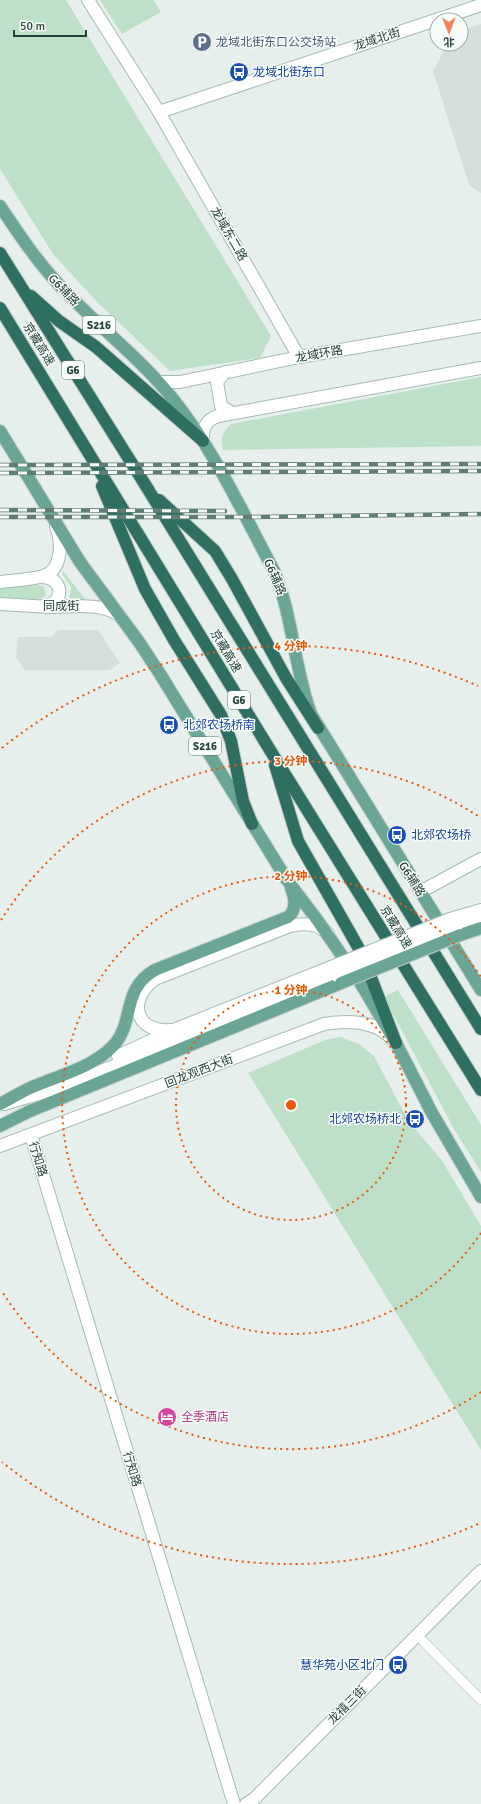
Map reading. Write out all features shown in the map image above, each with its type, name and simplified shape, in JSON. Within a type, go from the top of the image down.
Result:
[{"type":"highway","name":"京藏高速","points":[[0,253],[146,486],[481,1029]]},
{"type":"highway","points":[[20,286],[59,321],[96,347],[203,441]]},
{"type":"highway","name":"京藏高速","points":[[0,308],[270,750],[481,1090]]},
{"type":"highway","points":[[86,448],[145,588],[174,640],[221,715],[231,742],[243,801],[252,824]]},
{"type":"highway","points":[[146,486],[153,495],[215,551],[286,678],[318,728]]},
{"type":"highway","points":[[270,750],[298,841],[362,954],[396,1043]]},
{"type":"main road","name":"龙域东二路","points":[[88,0],[158,112],[299,357]]},
{"type":"main road","name":"龙域北街","points":[[158,112],[481,5]]},
{"type":"main road","name":"G6辅路","points":[[0,206],[46,271],[86,312],[132,354],[158,382],[186,415],[203,441],[274,570],[280,584],[300,679],[311,714],[318,728],[481,990]]},
{"type":"main road","name":"龙域环路","points":[[158,382],[176,382],[299,357],[481,326]]},
{"type":"main road","points":[[203,441],[203,431],[208,421],[218,416],[481,368]]},
{"type":"main road","points":[[225,372],[217,382],[219,398],[221,406],[232,413]]},
{"type":"main road","name":"S216","points":[[0,431],[80,562],[120,615],[160,674],[287,880],[329,936],[358,979],[396,1043],[432,1113],[481,1197]]},
{"type":"main road","points":[[39,577],[50,572],[58,558],[60,535],[56,525]]},
{"type":"main road","points":[[0,582],[39,577],[54,580],[58,585],[59,594],[57,600],[53,603],[39,606]]},
{"type":"main road","name":"同成街","points":[[0,604],[92,606],[107,609],[120,615]]},
{"type":"main road","points":[[420,892],[481,859]]},
{"type":"main road","points":[[2,1105],[29,1088],[88,1064],[105,1053],[116,1042],[124,1026],[136,986],[149,974],[290,916],[294,909],[294,902],[292,891],[287,880]]},
{"type":"main road","points":[[0,1126],[30,1111],[336,975],[456,927],[481,910]]},
{"type":"main road","points":[[2,1105],[59,1088],[456,927],[481,920]]},
{"type":"main road","points":[[176,1029],[153,1029],[146,1026],[141,1020],[139,1010],[140,999],[146,988],[155,979],[290,926],[304,924],[316,926],[325,931],[329,936]]},
{"type":"main road","points":[[456,927],[481,928]]},
{"type":"main road","points":[[2,1105],[78,1075],[176,1029],[336,975]]},
{"type":"main road","name":"回龙观西大街","points":[[0,1146],[324,1024],[345,1022],[372,1025],[384,1031],[396,1043]]},
{"type":"main road","name":"行知路","points":[[31,1135],[234,1804]]},
{"type":"main road","name":"龙禧三街","points":[[246,1804],[254,1799],[481,1571]]},
{"type":"street","points":[[417,1635],[481,1700]]},
{"type":"shaded area","points":[[481,24],[481,193],[469,185],[433,71],[444,52],[469,52],[469,28]]},
{"type":"shaded area","points":[[58,630],[98,630],[120,663],[109,670],[25,670],[16,657],[18,637],[51,637]]},
{"type":"green space","points":[[0,0],[66,0],[271,336],[260,358],[170,371],[97,302],[53,254],[0,169]]},
{"type":"green space","points":[[100,0],[153,0],[161,12],[122,34]]},
{"type":"green space","points":[[481,377],[481,446],[223,450],[222,436],[231,424]]},
{"type":"green space","points":[[63,571],[86,600],[69,600],[71,587],[62,574]]},
{"type":"green space","points":[[39,585],[44,587],[46,595],[36,600],[0,597],[0,588]]},
{"type":"green space","points":[[398,990],[481,1125],[481,1172],[454,1129],[384,997]]},
{"type":"green space","points":[[340,1037],[359,1044],[374,1056],[408,1120],[443,1162],[481,1226],[481,1450],[248,1073],[325,1040]]},
{"type":"railway","points":[[0,465],[481,464]]},
{"type":"railway","points":[[0,473],[481,471]]},
{"type":"railway","points":[[0,510],[225,511]]},
{"type":"railway","points":[[0,517],[254,517],[481,514]]},
{"type":"place","name":"龙域北街东口公交场站","points":[[202,42]]},
{"type":"place","name":"龙域北街东口","points":[[239,72]]},
{"type":"place","name":"北郊农场桥南","points":[[169,725]]},
{"type":"place","name":"北郊农场桥","points":[[397,835]]},
{"type":"place","name":"北郊农场桥北","points":[[415,1119]]},
{"type":"place","name":"全季酒店","points":[[167,1417]]},
{"type":"place","name":"慧华苑小区北门","points":[[398,1665]]}]
